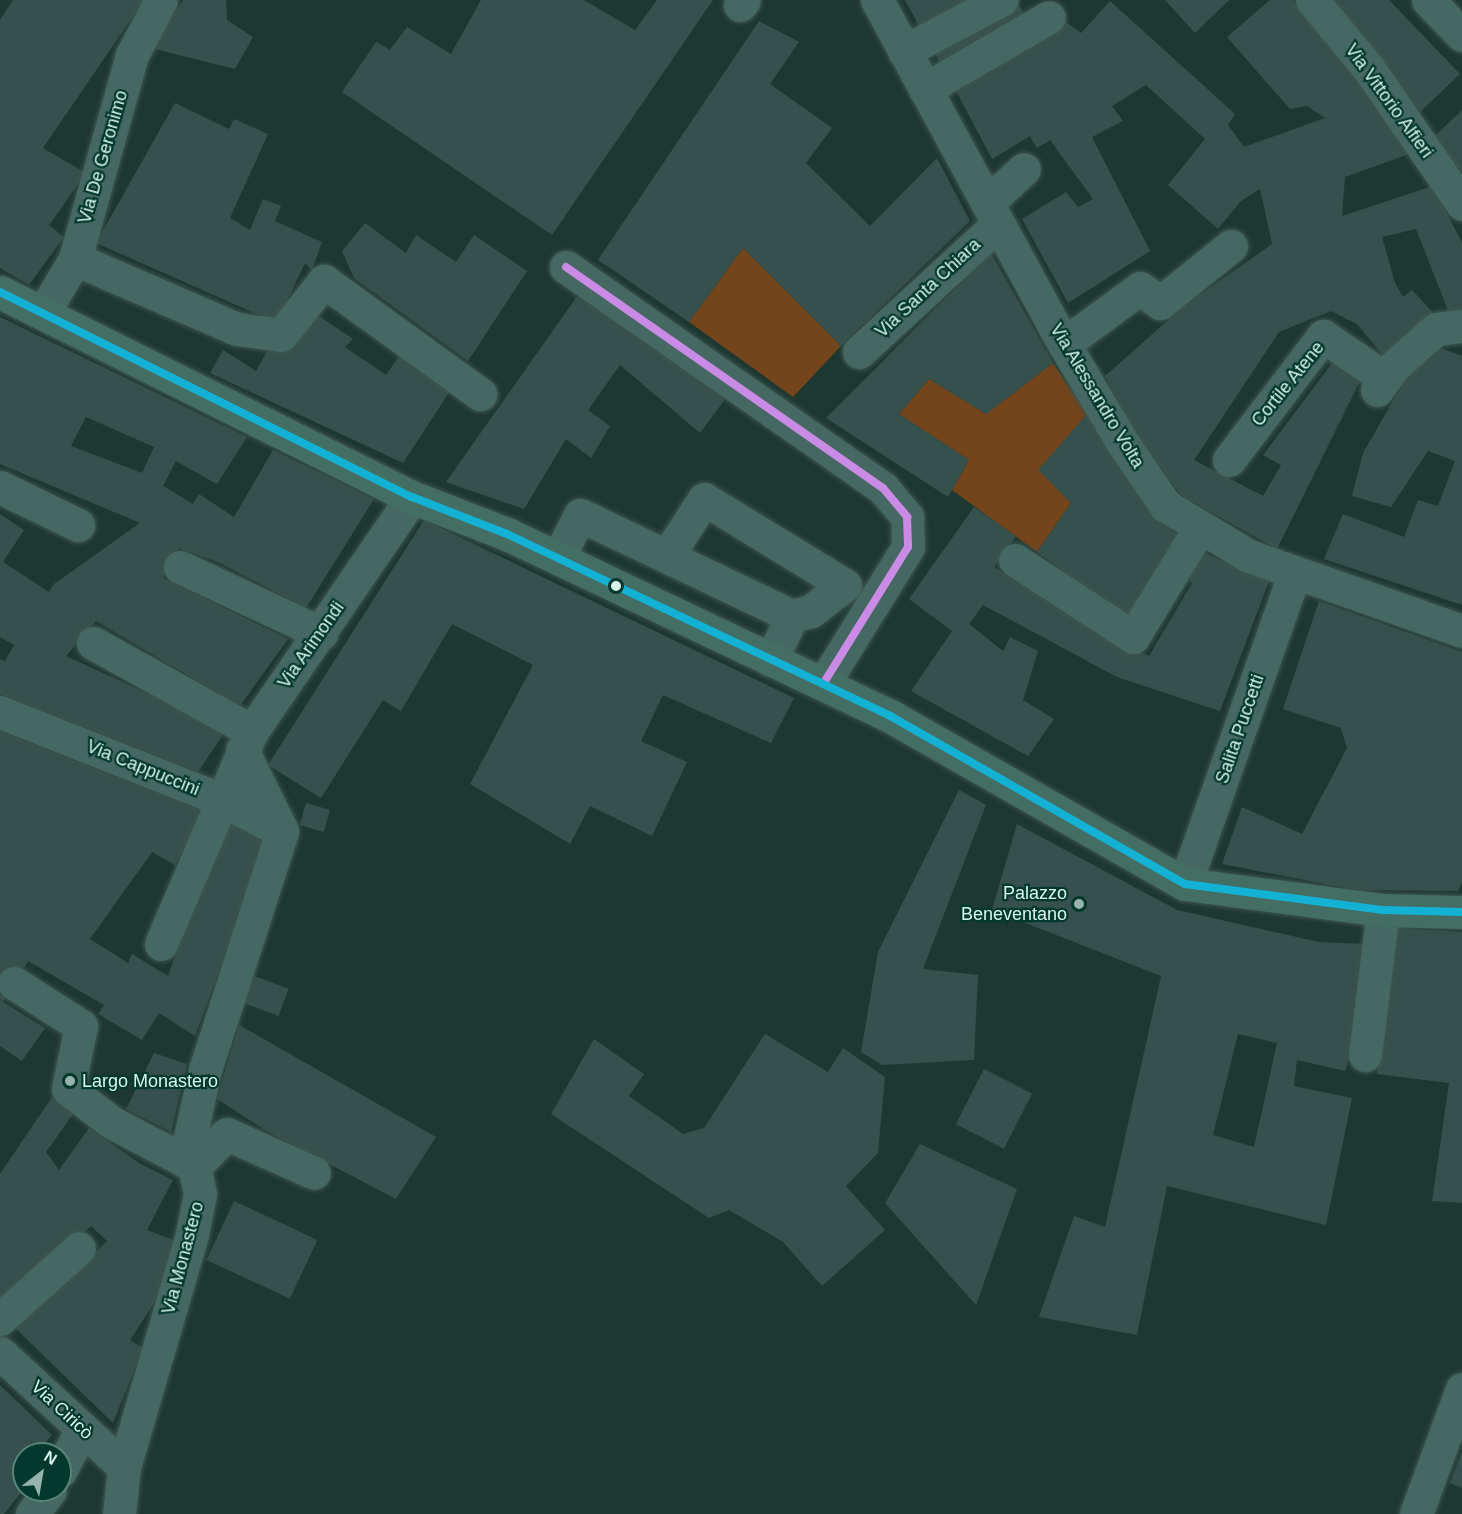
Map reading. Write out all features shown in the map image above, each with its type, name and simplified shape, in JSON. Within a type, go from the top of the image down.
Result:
[{"type":"street","name":"Via De Geronimo","points":[[43,313],[75,259],[132,56],[161,0]]},
{"type":"street","name":"Via Alessandro Volta","points":[[877,0],[1064,344],[1124,445],[1166,506],[1199,529],[1249,556],[1294,574],[1462,631]]},
{"type":"street","points":[[904,51],[1001,0]]},
{"type":"street","name":"Via Vittorio Alfieri","points":[[1312,0],[1369,69],[1462,204]]},
{"type":"street","points":[[1428,0],[1462,35]]},
{"type":"street","points":[[925,89],[1049,17]]},
{"type":"street","name":"Via Santa Chiara","points":[[859,352],[992,214],[1024,169]]},
{"type":"street","points":[[1064,344],[1140,288],[1160,303],[1232,246]]},
{"type":"street","points":[[75,259],[237,329],[281,335],[324,281],[480,394]]},
{"type":"street","points":[[566,267],[883,488],[907,517],[908,547],[888,584],[823,684]]},
{"type":"street","points":[[0,292],[411,497],[558,558],[892,717],[1185,884],[1383,910],[1462,912]]},
{"type":"street","name":"Cortile Atene","points":[[1229,460],[1323,336],[1381,384],[1453,331]]},
{"type":"street","points":[[0,487],[78,525]]},
{"type":"street","name":"Via Arimondi","points":[[161,944],[220,799],[247,740],[411,497]]},
{"type":"street","points":[[558,558],[580,515],[792,616],[811,612],[845,585],[704,500],[667,556]]},
{"type":"street","points":[[1015,560],[1133,637],[1199,529]]},
{"type":"street","points":[[180,567],[321,633]]},
{"type":"street","name":"Salita Puccetti","points":[[1185,884],[1294,574]]},
{"type":"street","points":[[771,660],[792,616]]},
{"type":"street","points":[[93,643],[247,740],[282,831]]},
{"type":"street","name":"Via Cappuccini","points":[[0,712],[220,799],[282,831]]},
{"type":"street","name":"Via Monastero","points":[[119,1514],[124,1467],[192,1234],[200,1194],[189,1142],[205,1070],[282,831]]},
{"type":"street","points":[[1365,1056],[1383,910]]},
{"type":"street","points":[[14,983],[81,1026],[68,1089],[111,1122],[195,1166],[227,1134],[314,1173]]},
{"type":"street","points":[[0,1319],[79,1248]]},
{"type":"street","name":"Via Ciricò","points":[[0,1353],[124,1467]]},
{"type":"street","points":[[1416,1514],[1462,1389]]},
{"type":"street","points":[[72,1448],[82,1429]]},
{"type":"shaded area","points":[[743,248],[841,346],[793,397],[689,322]]},
{"type":"shaded area","points":[[1053,363],[1087,414],[1039,470],[1071,503],[1037,552],[952,490],[969,460],[899,414],[929,379],[986,414]]},
{"type":"building","points":[[13,0],[144,0],[43,148],[86,173],[49,225],[64,237],[29,285],[0,268],[0,20]]},
{"type":"building","points":[[183,0],[226,0],[227,20],[253,37],[235,69],[151,48]]},
{"type":"building","points":[[481,0],[584,0],[635,30],[657,0],[713,0],[552,235],[342,92],[376,42],[390,50],[407,27],[451,54]]},
{"type":"building","points":[[905,0],[971,0],[919,26]]},
{"type":"building","points":[[1016,0],[1028,21],[944,69],[932,48]]},
{"type":"building","points":[[1165,0],[1229,0],[1195,33]]},
{"type":"building","points":[[1270,0],[1293,0],[1361,76],[1409,154],[1345,177],[1342,216],[1433,186],[1462,243],[1462,311],[1449,313],[1416,229],[1382,237],[1395,283],[1403,297],[1412,290],[1437,317],[1385,358],[1357,324],[1331,311],[1279,332],[1194,460],[1263,496],[1281,465],[1263,455],[1332,363],[1360,381],[1277,549],[1181,495],[1133,431],[1105,376],[1184,306],[1272,244],[1260,189],[1241,201],[1218,229],[1168,185],[1205,139],[1146,85],[1112,106],[1123,121],[1092,137],[1150,251],[1068,303],[1022,219],[1066,192],[1078,207],[1093,199],[1050,140],[1037,148],[1030,136],[992,159],[956,91],[1066,22],[1081,33],[1110,1],[1235,114],[1228,125],[1244,147],[1325,118],[1307,106],[1290,109],[1227,37]]},
{"type":"building","points":[[1334,0],[1389,0],[1460,74],[1420,112]]},
{"type":"building","points":[[759,21],[799,42],[770,84],[832,128],[806,163],[870,226],[937,158],[970,221],[841,346],[743,248],[689,322],[598,260]]},
{"type":"building","points":[[175,103],[229,129],[234,119],[268,134],[230,218],[250,230],[263,199],[281,206],[275,221],[322,242],[312,270],[305,263],[277,323],[96,243]]},
{"type":"building","points":[[1462,110],[1462,173],[1435,136]]},
{"type":"building","points":[[365,223],[406,253],[416,235],[456,262],[474,235],[527,271],[468,361],[354,278],[342,251]]},
{"type":"building","points":[[991,253],[1053,363],[986,414],[929,379],[899,414],[969,460],[948,497],[826,418]]},
{"type":"building","points":[[578,295],[726,398],[700,433],[620,365],[588,410],[610,426],[591,458],[566,439],[524,509],[446,482]]},
{"type":"building","points":[[310,310],[353,339],[345,347],[386,375],[401,353],[452,388],[403,463],[210,373],[223,350],[256,371],[271,344],[286,352]]},
{"type":"building","points":[[0,317],[247,437],[217,484],[176,461],[163,486],[193,504],[199,494],[234,517],[273,450],[374,499],[306,608],[220,563],[179,548],[163,578],[288,639],[240,706],[96,621],[66,656],[226,730],[198,772],[0,694],[0,659],[5,661],[14,645],[0,637],[0,514],[24,530],[3,562],[49,592],[54,584],[140,523],[0,464]],"holes":[[[86,417],[154,447],[142,473],[71,446]]]},
{"type":"building","points":[[1435,346],[1462,356],[1462,605],[1324,559],[1343,514],[1404,537],[1418,500],[1438,506],[1455,461],[1428,451],[1391,507],[1352,496],[1363,453],[1409,373]]},
{"type":"building","points":[[1087,414],[1154,516],[1182,539],[1130,620],[1037,552],[1071,503],[1038,470]]},
{"type":"building","points":[[974,507],[1016,536],[994,567],[1149,656],[1192,583],[1183,577],[1200,551],[1269,581],[1220,711],[1117,677],[983,605],[969,624],[1003,651],[1010,637],[1038,651],[1023,700],[1054,719],[1028,756],[911,691],[952,631],[909,599]]},
{"type":"building","points":[[424,520],[794,698],[771,743],[663,695],[641,741],[687,762],[652,836],[590,806],[570,844],[470,784],[533,665],[452,624],[401,711],[383,700],[321,798],[268,765]]},
{"type":"building","points":[[1319,601],[1462,652],[1462,882],[1458,891],[1357,890],[1222,864],[1242,807],[1302,834],[1347,748],[1341,728],[1283,709]]},
{"type":"building","points":[[0,731],[205,812],[175,865],[152,852],[90,939],[128,963],[132,954],[168,976],[223,819],[269,836],[195,1036],[159,1013],[142,1040],[98,1014],[104,1005],[28,961],[3,1002],[45,1028],[22,1061],[0,1046]]},
{"type":"building","points":[[959,790],[986,805],[923,969],[978,975],[974,1060],[882,1065],[861,1052],[878,952]]},
{"type":"building","points":[[306,803],[330,810],[324,832],[300,825]]},
{"type":"building","points":[[1017,824],[1177,910],[1319,942],[1367,944],[1346,1071],[1297,1060],[1294,1086],[1352,1098],[1326,1225],[1167,1186],[1137,1335],[1039,1317],[1074,1216],[1105,1227],[1161,976],[992,910]],"holes":[[[1238,1034],[1277,1043],[1254,1147],[1213,1135]]]},
{"type":"building","points":[[1393,928],[1462,932],[1462,1203],[1432,1201],[1449,1083],[1377,1074]]},
{"type":"building","points":[[251,975],[289,989],[279,1016],[241,1002]]},
{"type":"building","points":[[239,1025],[436,1137],[396,1199],[268,1132],[217,1099]]},
{"type":"building","points":[[765,1034],[828,1072],[843,1048],[885,1077],[878,1153],[846,1186],[885,1230],[822,1286],[783,1242],[729,1210],[709,1218],[551,1114],[594,1039],[644,1074],[629,1096],[683,1134],[704,1128]]},
{"type":"building","points":[[154,1053],[187,1064],[171,1132],[126,1109]]},
{"type":"building","points":[[984,1069],[1032,1094],[1004,1149],[956,1124]]},
{"type":"building","points":[[52,1097],[74,1113],[46,1152],[59,1170],[89,1128],[139,1163],[173,1180],[147,1230],[181,1243],[156,1300],[130,1340],[143,1348],[113,1423],[9,1322],[66,1281],[107,1241],[91,1226],[0,1299],[0,1174]]},
{"type":"building","points":[[920,1144],[1017,1189],[976,1305],[885,1203]]},
{"type":"building","points":[[234,1201],[317,1240],[290,1299],[207,1260]]},
{"type":"building","points":[[0,1385],[52,1435],[46,1442],[12,1442],[14,1502],[4,1514],[0,1514]]},
{"type":"building","points":[[1462,1451],[1462,1488],[1450,1483]]},
{"type":"transit line","points":[[566,267],[883,488],[907,517],[908,547],[823,684]]},
{"type":"transit line","points":[[0,292],[412,497],[507,534],[892,717],[1185,884],[1383,910],[1462,912]]},
{"type":"place","name":"Palazzo Beneventano","points":[[1079,904]]},
{"type":"place","name":"Largo Monastero","points":[[70,1081]]}]
